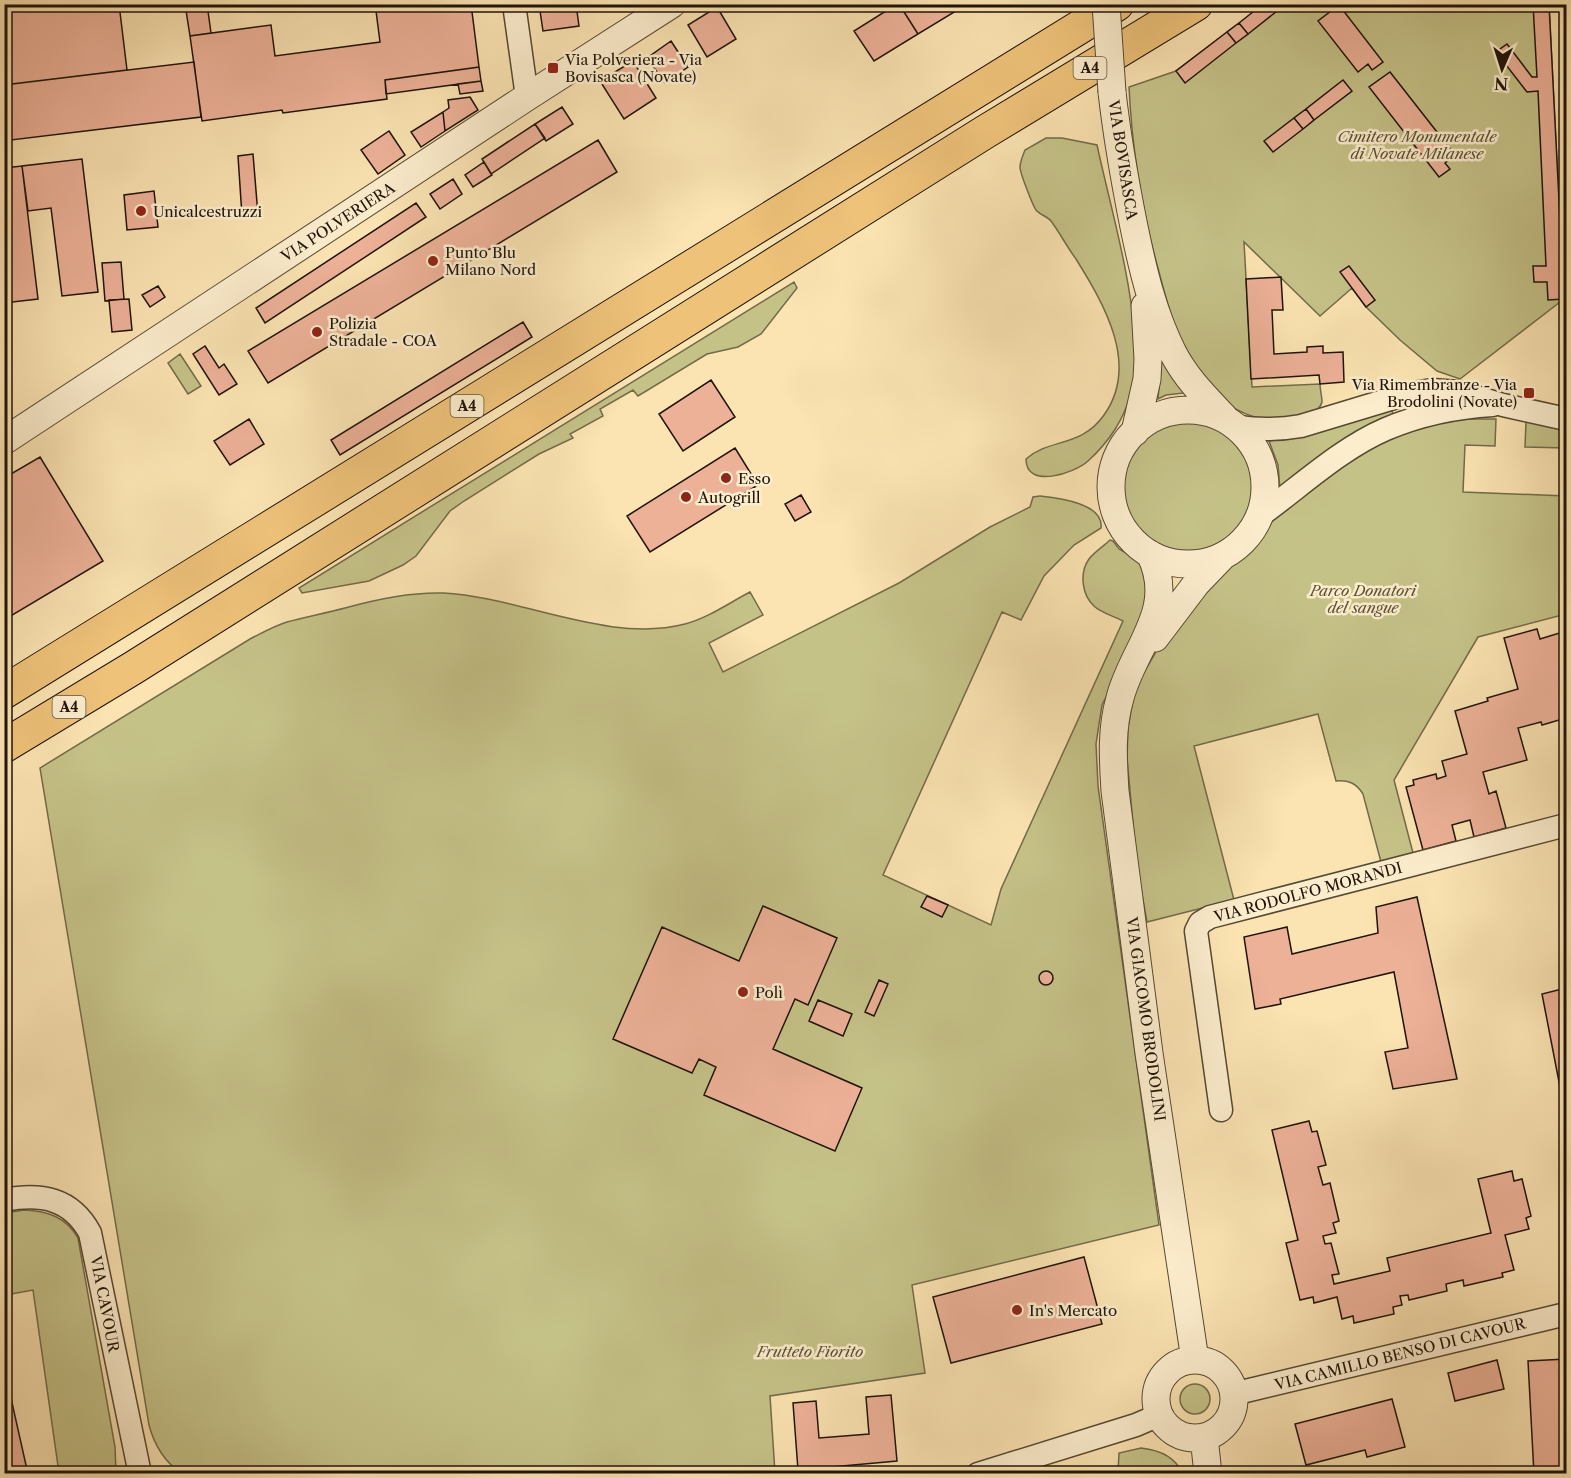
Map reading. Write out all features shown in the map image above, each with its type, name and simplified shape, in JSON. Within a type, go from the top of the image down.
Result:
[{"type":"highway","name":"A4","points":[[4,692],[1117,4]]},
{"type":"highway","name":"A4","points":[[4,746],[153,655],[985,132],[1196,4]]},
{"type":"street","points":[[514,4],[527,97]]},
{"type":"street","name":"VIA POLVERIERA","points":[[4,441],[672,4]]},
{"type":"street","name":"VIA BOVISASCA","points":[[1106,4],[1112,92],[1120,159],[1145,279],[1159,322],[1174,354],[1199,391],[1232,424]]},
{"type":"street","name":"VIA BOVISASCA","points":[[1135,432],[1147,379],[1145,279]]},
{"type":"street","points":[[1232,424],[1251,441],[1260,458],[1265,477],[1265,496],[1261,515],[1254,528],[1243,542],[1222,556],[1204,562],[1186,564],[1167,561],[1150,554],[1129,536],[1121,524],[1113,501],[1113,472],[1117,457],[1135,432],[1147,422],[1176,411],[1202,411],[1232,424],[1265,430],[1284,429],[1301,426],[1407,393],[1432,390],[1459,392],[1503,405],[1566,419]]},
{"type":"street","points":[[1261,515],[1330,463],[1384,430],[1409,421],[1455,410],[1503,405]]},
{"type":"street","name":"VIA GIACOMO BRODOLINI","points":[[1150,554],[1159,578],[1158,611],[1126,678],[1117,710],[1113,738],[1116,791],[1149,1053],[1195,1360]]},
{"type":"street","name":"VIA GIACOMO BRODOLINI","points":[[1126,678],[1189,593],[1222,556]]},
{"type":"street","name":"VIA RODOLFO MORANDI","points":[[1221,1110],[1196,931],[1200,923],[1210,916],[1566,825]]},
{"type":"street","name":"VIA CAVOUR","points":[[4,1200],[33,1197],[62,1204],[79,1216],[90,1233],[140,1473]]},
{"type":"street","name":"VIA CAMILLO BENSO DI CAVOUR","points":[[1233,1394],[1566,1314]]},
{"type":"street","points":[[1195,1360],[1216,1366],[1231,1383],[1233,1394],[1234,1404],[1227,1422],[1213,1434],[1204,1437],[1193,1438],[1172,1432],[1159,1415],[1156,1404],[1156,1393],[1165,1373],[1184,1361],[1195,1360]]},
{"type":"street","points":[[978,1473],[1136,1425],[1159,1415]]},
{"type":"street","points":[[1204,1437],[1208,1473]]},
{"type":"green space","name":"Cimitero Monumentale di Novate Milanese","points":[[1263,5],[1549,5],[1564,299],[1460,379],[1437,371],[1400,340],[1366,307],[1352,288],[1320,316],[1244,242],[1252,387],[1320,384],[1321,405],[1310,414],[1290,420],[1275,421],[1245,413],[1218,397],[1198,374],[1191,361],[1170,312],[1153,249],[1135,157],[1129,87],[1176,71]]},
{"type":"green space","points":[[1046,138],[1062,138],[1097,145],[1129,289],[1137,370],[1136,382],[1124,412],[1115,430],[1103,446],[1082,466],[1052,476],[1034,474],[1028,468],[1026,459],[1035,452],[1075,438],[1095,426],[1114,396],[1119,376],[1114,335],[1107,315],[1076,259],[1051,221],[1036,210],[1022,176],[1020,165],[1025,150]]},
{"type":"green space","points":[[794,282],[797,288],[761,334],[738,347],[707,354],[638,396],[633,390],[600,409],[603,416],[570,434],[573,438],[539,454],[450,511],[416,556],[403,565],[369,581],[302,593],[299,588]]},
{"type":"green space","points":[[180,354],[201,386],[188,394],[168,363]]},
{"type":"green space","points":[[1172,360],[1193,392],[1166,395],[1158,399],[1161,362]]},
{"type":"green space","points":[[1392,410],[1393,416],[1280,490],[1278,465],[1269,441],[1306,436]]},
{"type":"green space","name":"Parco Donatori del sangue","points":[[1496,419],[1495,446],[1465,445],[1463,492],[1566,496],[1566,618],[1562,615],[1478,637],[1394,780],[1413,853],[1381,862],[1363,794],[1352,783],[1336,781],[1318,714],[1194,746],[1234,900],[1147,922],[1137,867],[1127,758],[1128,728],[1133,699],[1143,674],[1164,638],[1227,568],[1260,540],[1269,521],[1381,439],[1452,420]]},
{"type":"green space","points":[[1189,422],[1214,427],[1235,441],[1249,462],[1254,487],[1249,512],[1235,533],[1214,547],[1189,552],[1164,547],[1143,533],[1129,512],[1124,487],[1129,462],[1143,441],[1164,427]]},
{"type":"green space","points":[[1526,422],[1543,423],[1566,432],[1566,448],[1525,447]]},
{"type":"green space","name":"Frutteto Fiorito","points":[[1033,497],[1068,500],[1088,507],[1100,520],[1101,528],[1074,545],[1044,576],[1021,620],[1002,612],[883,875],[991,925],[1001,889],[1123,621],[1094,606],[1083,584],[1084,571],[1089,559],[1110,540],[1113,541],[1119,549],[1135,558],[1147,570],[1153,583],[1136,638],[1102,705],[1096,744],[1098,786],[1159,1225],[912,1285],[925,1373],[770,1396],[775,1473],[181,1473],[175,1469],[161,1452],[149,1425],[40,768],[250,639],[273,628],[287,622],[405,595],[443,593],[473,596],[595,624],[656,629],[694,621],[750,592],[763,615],[709,643],[723,672],[899,583],[990,527],[1030,507]]},
{"type":"green space","points":[[24,1210],[56,1216],[68,1225],[78,1238],[115,1447],[116,1473],[59,1473],[33,1290],[5,1295],[5,1213]]},
{"type":"green space","points":[[1195,1384],[1206,1388],[1210,1399],[1206,1410],[1195,1414],[1184,1410],[1180,1399],[1184,1388]]},
{"type":"green space","points":[[1141,1448],[1154,1450],[1171,1458],[1182,1473],[1118,1473],[1119,1453]]},
{"type":"building","points":[[4,4],[119,4],[127,70],[4,85]]},
{"type":"building","points":[[185,4],[207,4],[211,33],[190,36]]},
{"type":"building","points":[[427,4],[471,4],[479,67],[385,80],[387,99],[202,121],[190,36],[271,25],[275,56],[380,42],[376,11]]},
{"type":"building","points":[[539,4],[576,4],[579,26],[543,31]]},
{"type":"building","points":[[897,4],[918,34],[874,61],[854,31]]},
{"type":"building","points":[[899,4],[960,4],[961,8],[918,34]]},
{"type":"building","points":[[1263,4],[1286,4],[1248,34],[1239,23]]},
{"type":"building","points":[[1533,4],[1549,4],[1564,299],[1548,300],[1547,282],[1534,282],[1533,266],[1546,266],[1538,91],[1527,92],[1496,52],[1507,44],[1532,77],[1537,77]]},
{"type":"building","points":[[1339,5],[1383,62],[1372,70],[1368,64],[1358,72],[1318,21]]},
{"type":"building","points":[[717,7],[736,39],[707,57],[688,25]]},
{"type":"building","points":[[1239,23],[1248,34],[1236,43],[1227,32]]},
{"type":"building","points":[[1227,32],[1236,43],[1185,83],[1176,71]]},
{"type":"building","points":[[671,41],[688,67],[665,83],[647,58]]},
{"type":"building","points":[[633,61],[656,98],[624,119],[600,81]]},
{"type":"building","points":[[194,62],[201,117],[11,140],[4,85]]},
{"type":"building","points":[[479,67],[481,81],[386,94],[385,80]]},
{"type":"building","points":[[1390,72],[1455,155],[1445,163],[1450,169],[1439,177],[1369,87]]},
{"type":"building","points":[[1343,80],[1352,91],[1314,120],[1306,109]]},
{"type":"building","points":[[481,81],[483,91],[460,94],[458,84]]},
{"type":"building","points":[[470,97],[478,110],[445,131],[443,112],[449,108],[448,100]]},
{"type":"building","points":[[562,107],[573,124],[546,141],[535,124]]},
{"type":"building","points":[[1306,109],[1314,120],[1303,129],[1294,118]]},
{"type":"building","points":[[443,112],[445,131],[421,147],[411,132]]},
{"type":"building","points":[[1294,118],[1303,129],[1273,152],[1264,141]]},
{"type":"building","points":[[535,124],[545,138],[491,174],[482,159]]},
{"type":"building","points":[[389,131],[405,155],[378,174],[361,150]]},
{"type":"building","name":"Punto Blu Milano Nord","points":[[598,140],[617,172],[268,383],[248,351]]},
{"type":"building","points":[[253,154],[258,215],[242,216],[238,156]]},
{"type":"building","points":[[82,159],[98,292],[62,296],[51,208],[28,211],[22,166]]},
{"type":"building","points":[[484,162],[492,175],[473,187],[465,175]]},
{"type":"building","points":[[22,166],[38,299],[4,303],[4,168]]},
{"type":"building","points":[[453,179],[462,194],[440,209],[430,194]]},
{"type":"building","name":"Unicalcestruzzi","points":[[154,191],[158,227],[127,230],[124,195]]},
{"type":"building","points":[[416,203],[426,217],[265,323],[256,308]]},
{"type":"building","points":[[121,262],[124,299],[105,301],[102,263]]},
{"type":"building","points":[[1349,266],[1375,300],[1366,307],[1340,272]]},
{"type":"building","points":[[1281,277],[1283,310],[1272,310],[1274,354],[1307,352],[1307,347],[1323,346],[1323,353],[1343,352],[1344,382],[1320,384],[1319,375],[1251,379],[1246,279]]},
{"type":"building","points":[[158,286],[165,297],[150,307],[142,295]]},
{"type":"building","points":[[129,299],[132,330],[112,332],[109,300]]},
{"type":"building","points":[[523,322],[532,337],[340,455],[331,440]]},
{"type":"building","points":[[205,346],[219,368],[224,364],[237,384],[219,395],[193,354]]},
{"type":"building","points":[[711,380],[735,417],[683,451],[659,414]]},
{"type":"building","points":[[249,419],[264,444],[230,465],[214,441]]},
{"type":"building","points":[[735,448],[758,485],[650,552],[627,516]]},
{"type":"building","points":[[40,457],[103,561],[4,620],[4,478]]},
{"type":"building","points":[[801,495],[811,512],[795,521],[785,504]]},
{"type":"building","points":[[1537,629],[1540,639],[1566,631],[1566,718],[1542,725],[1541,722],[1518,728],[1527,760],[1483,772],[1489,794],[1496,791],[1506,828],[1474,837],[1470,820],[1452,825],[1456,841],[1423,850],[1406,787],[1414,785],[1413,780],[1436,774],[1437,779],[1446,776],[1442,761],[1467,754],[1455,711],[1518,689],[1504,638]]},
{"type":"building","points":[[927,896],[948,905],[942,917],[921,907]]},
{"type":"building","points":[[1417,897],[1457,1079],[1393,1089],[1385,1052],[1408,1048],[1394,972],[1280,999],[1281,1004],[1255,1009],[1244,937],[1287,927],[1292,954],[1378,933],[1376,907]]},
{"type":"building","points":[[763,906],[837,938],[808,1005],[795,999],[773,1049],[862,1088],[835,1151],[704,1095],[716,1067],[699,1059],[692,1073],[613,1039],[662,927],[739,961]]},
{"type":"building","points":[[1046,971],[1051,973],[1053,978],[1051,983],[1046,985],[1041,983],[1039,978],[1041,973]]},
{"type":"building","points":[[879,980],[888,984],[874,1016],[865,1012]]},
{"type":"building","points":[[1566,988],[1566,1118],[1542,994]]},
{"type":"building","points":[[818,1000],[852,1014],[843,1036],[809,1021]]},
{"type":"building","points":[[1309,1121],[1312,1132],[1317,1131],[1326,1165],[1318,1167],[1323,1185],[1330,1183],[1339,1221],[1333,1223],[1336,1233],[1323,1236],[1325,1244],[1331,1243],[1339,1274],[1332,1275],[1334,1284],[1390,1271],[1387,1258],[1491,1233],[1478,1179],[1512,1171],[1514,1181],[1522,1179],[1531,1216],[1526,1218],[1529,1229],[1505,1235],[1514,1270],[1502,1273],[1503,1277],[1464,1286],[1463,1280],[1446,1284],[1447,1291],[1409,1300],[1408,1295],[1400,1296],[1402,1305],[1393,1307],[1394,1314],[1354,1323],[1353,1316],[1342,1319],[1337,1297],[1314,1303],[1313,1297],[1300,1300],[1286,1243],[1298,1240],[1272,1130]]},
{"type":"building","name":"In's Mercato","points":[[1084,1257],[1102,1324],[951,1363],[933,1297]]},
{"type":"building","points":[[1566,1359],[1566,1474],[1534,1474],[1528,1361]]},
{"type":"building","points":[[1497,1360],[1504,1389],[1455,1401],[1448,1373]]},
{"type":"building","points":[[4,1367],[28,1474],[4,1474]]},
{"type":"building","points":[[891,1395],[897,1461],[798,1470],[793,1403],[816,1401],[819,1438],[869,1434],[866,1397]]},
{"type":"building","points":[[1392,1399],[1405,1447],[1367,1457],[1365,1450],[1306,1465],[1295,1424]]},
{"type":"place","name":"Via Polveriera - Via Bovisasca (Novate)","points":[[553,68]]},
{"type":"place","name":"Unicalcestruzzi","points":[[141,211]]},
{"type":"place","name":"Punto Blu Milano Nord","points":[[433,261]]},
{"type":"place","name":"Polizia Stradale - COA","points":[[317,332]]},
{"type":"place","name":"Via Rimembranze - Via Brodolini (Novate)","points":[[1529,393]]},
{"type":"place","name":"Esso","points":[[726,478]]},
{"type":"place","name":"Autogrill","points":[[686,497]]},
{"type":"place","name":"Polì","points":[[743,992]]},
{"type":"place","name":"In's Mercato","points":[[1017,1310]]}]
